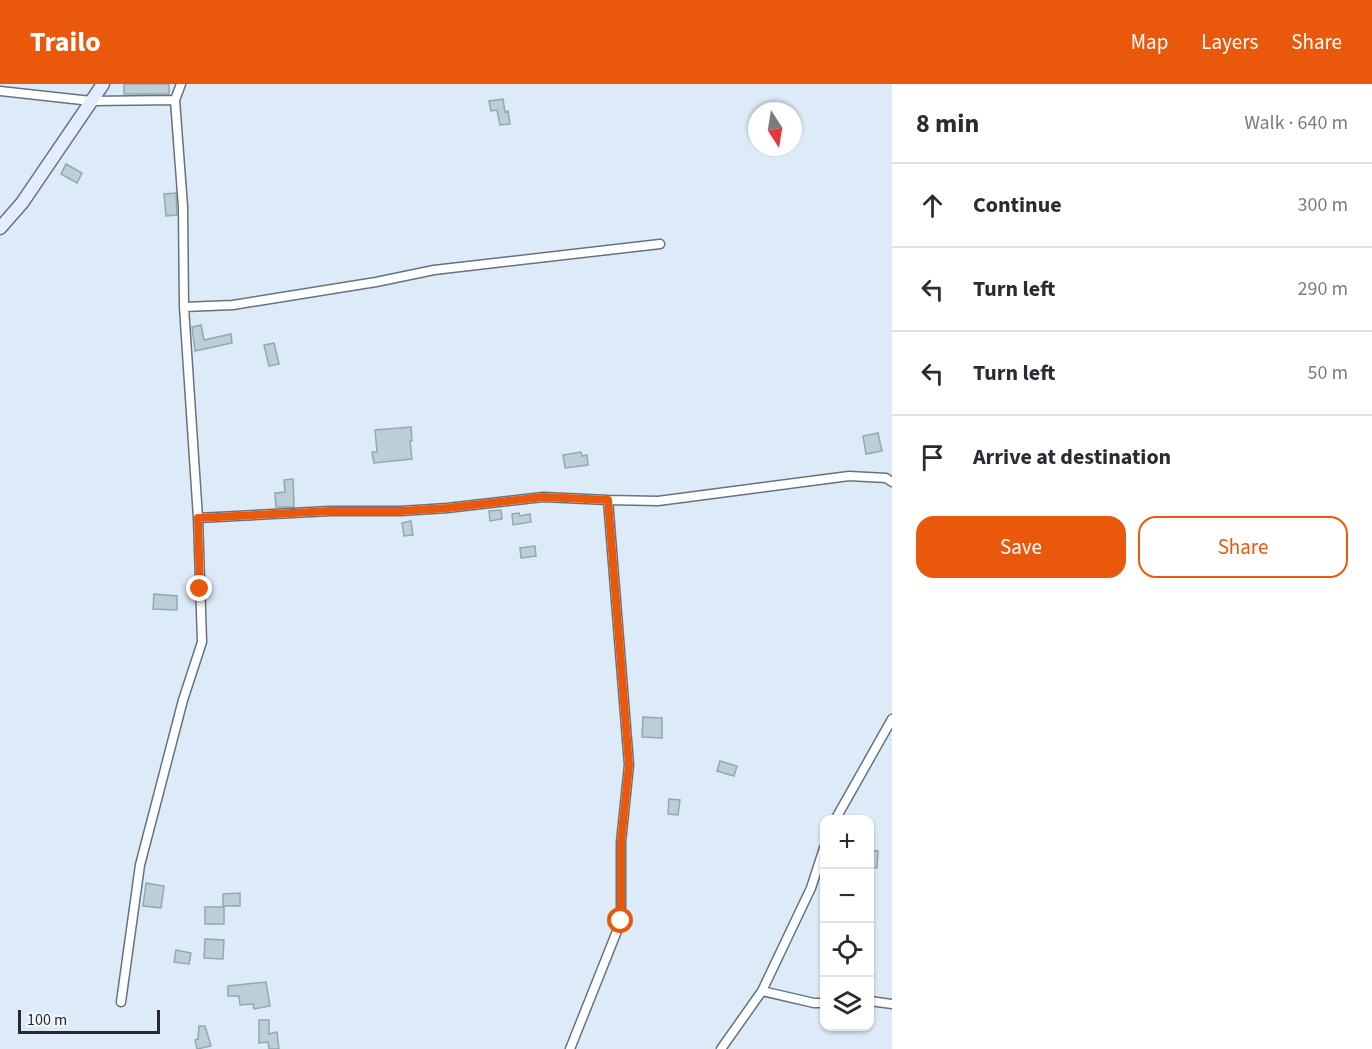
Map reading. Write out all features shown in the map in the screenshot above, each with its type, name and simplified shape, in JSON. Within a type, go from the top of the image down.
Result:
[{"type":"main road","points":[[0,228],[22,203],[103,84]]},
{"type":"street","points":[[121,1002],[140,865],[183,700],[201,642],[198,518],[184,307],[183,207],[175,100],[181,84]]},
{"type":"street","points":[[0,91],[91,102],[175,100]]},
{"type":"street","points":[[184,307],[233,305],[376,282],[434,270],[660,244]]},
{"type":"street","points":[[198,518],[330,511],[401,511],[543,497],[658,501],[849,476],[886,478],[892,482]]},
{"type":"street","points":[[570,1049],[621,921],[621,842],[629,765],[608,500]]},
{"type":"street","points":[[837,815],[892,718]]},
{"type":"street","points":[[721,1049],[762,991],[811,888],[820,863]]},
{"type":"street","points":[[762,991],[820,1003]]},
{"type":"street","points":[[874,1002],[892,1004]]},
{"type":"building","points":[[124,84],[169,84],[169,94],[124,94]]},
{"type":"building","points":[[503,99],[510,124],[500,125],[497,110],[491,111],[489,101]]},
{"type":"building","points":[[66,164],[82,173],[77,183],[61,174]]},
{"type":"building","points":[[176,193],[177,215],[166,216],[164,194]]},
{"type":"building","points":[[201,325],[204,340],[231,334],[232,343],[195,351],[192,327]]},
{"type":"building","points":[[274,343],[279,364],[269,366],[264,345]]},
{"type":"building","points":[[411,427],[412,459],[374,463],[372,452],[377,452],[375,430]]},
{"type":"building","points":[[878,433],[882,451],[866,454],[863,436]]},
{"type":"building","points":[[581,452],[582,456],[587,455],[588,465],[565,468],[563,455]]},
{"type":"building","points":[[293,479],[294,507],[276,507],[275,493],[285,492],[284,480]]},
{"type":"building","points":[[501,510],[502,519],[490,521],[489,511]]},
{"type":"building","points":[[519,513],[520,516],[530,514],[531,522],[513,525],[512,514]]},
{"type":"building","points":[[411,521],[413,535],[404,536],[402,523]]},
{"type":"building","points":[[535,546],[536,556],[521,558],[520,548]]},
{"type":"building","points":[[154,594],[177,596],[177,610],[153,609]]},
{"type":"building","points":[[643,717],[662,718],[662,738],[642,737]]},
{"type":"building","points":[[720,761],[737,766],[734,776],[717,771]]},
{"type":"building","points":[[669,799],[680,800],[678,815],[668,814]]},
{"type":"building","points":[[874,850],[878,851],[877,868],[874,868]]},
{"type":"building","points":[[146,883],[164,886],[161,908],[143,906]]},
{"type":"building","points":[[240,893],[240,906],[223,906],[223,894]]},
{"type":"building","points":[[205,907],[224,907],[224,924],[205,924]]},
{"type":"building","points":[[205,939],[224,940],[223,959],[204,958]]},
{"type":"building","points":[[176,950],[191,953],[189,964],[174,962]]},
{"type":"building","points":[[266,982],[270,1006],[254,1009],[253,1004],[240,1005],[239,996],[228,996],[228,986]]},
{"type":"building","points":[[259,1020],[269,1020],[269,1034],[277,1032],[279,1049],[269,1049],[268,1042],[259,1043]]},
{"type":"building","points":[[199,1026],[205,1026],[211,1046],[197,1049],[195,1040],[198,1039]]},
{"type":"route","points":[[200,589],[198,518],[330,511],[401,511],[543,497],[608,500],[629,765],[621,842],[621,921]]}]
